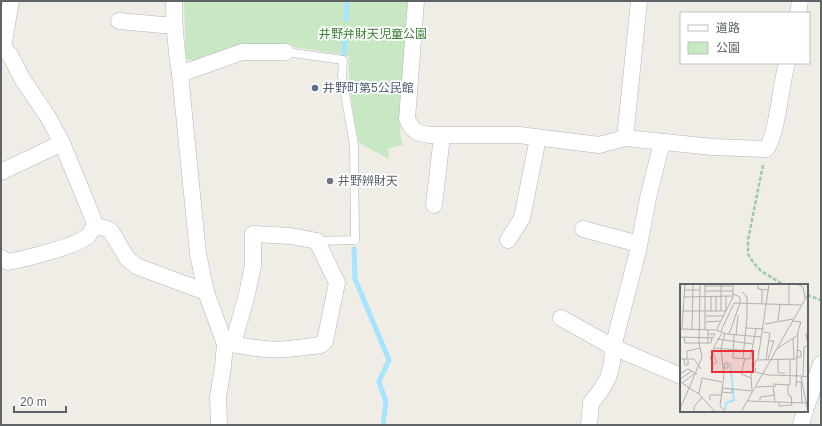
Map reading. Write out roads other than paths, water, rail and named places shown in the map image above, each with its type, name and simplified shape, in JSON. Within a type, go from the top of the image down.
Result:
[{"type":"street","points":[[11,1],[2,48],[10,55],[23,80],[48,117],[62,143],[95,225]]},
{"type":"street","points":[[174,1],[174,26],[177,58],[180,74],[198,254],[206,292],[229,344]]},
{"type":"street","points":[[416,1],[406,119],[411,128],[420,133],[442,136],[519,135],[599,145],[625,138],[713,148],[766,149],[770,145],[774,131],[783,75],[787,64]]},
{"type":"street","points":[[625,138],[639,1]]},
{"type":"street","points":[[798,12],[800,1]]},
{"type":"street","points":[[119,21],[174,26]]},
{"type":"street","points":[[180,74],[242,52],[286,52]]},
{"type":"street","points":[[434,205],[442,136]]},
{"type":"street","points":[[508,240],[522,218],[538,138]]},
{"type":"street","points":[[589,425],[592,403],[608,378],[612,363],[613,347],[639,244],[648,198],[662,142]]},
{"type":"street","points":[[1,172],[62,143]]},
{"type":"street","points":[[95,225],[110,230],[127,258],[136,266],[206,292]]},
{"type":"street","points":[[1,258],[8,262],[24,259],[68,245],[87,236],[95,225]]},
{"type":"street","points":[[583,229],[639,244]]},
{"type":"street","points":[[219,425],[218,397],[223,367],[229,344],[246,298],[253,266],[253,234],[291,236],[317,241],[337,283],[325,341],[321,345],[282,350],[229,344]]},
{"type":"street","points":[[561,318],[613,347],[680,376]]},
{"type":"street","points":[[808,402],[821,364]]},
{"type":"street","points":[[801,425],[805,412]]},
{"type":"lane","points":[[286,52],[343,60],[342,76],[354,145],[355,240],[315,241]]},
{"type":"waterway","points":[[346,20],[347,1]]},
{"type":"waterway","points":[[344,54],[345,31]]},
{"type":"waterway","points":[[354,249],[355,279],[389,360],[379,382],[386,402],[383,425]]},
{"type":"place","name":"井野町第5公民館","points":[[315,88]]},
{"type":"place","name":"井野辨財天","points":[[330,181]]},
{"type":"park label","name":"井野弁財天児童公園","points":[[373,34]]}]
